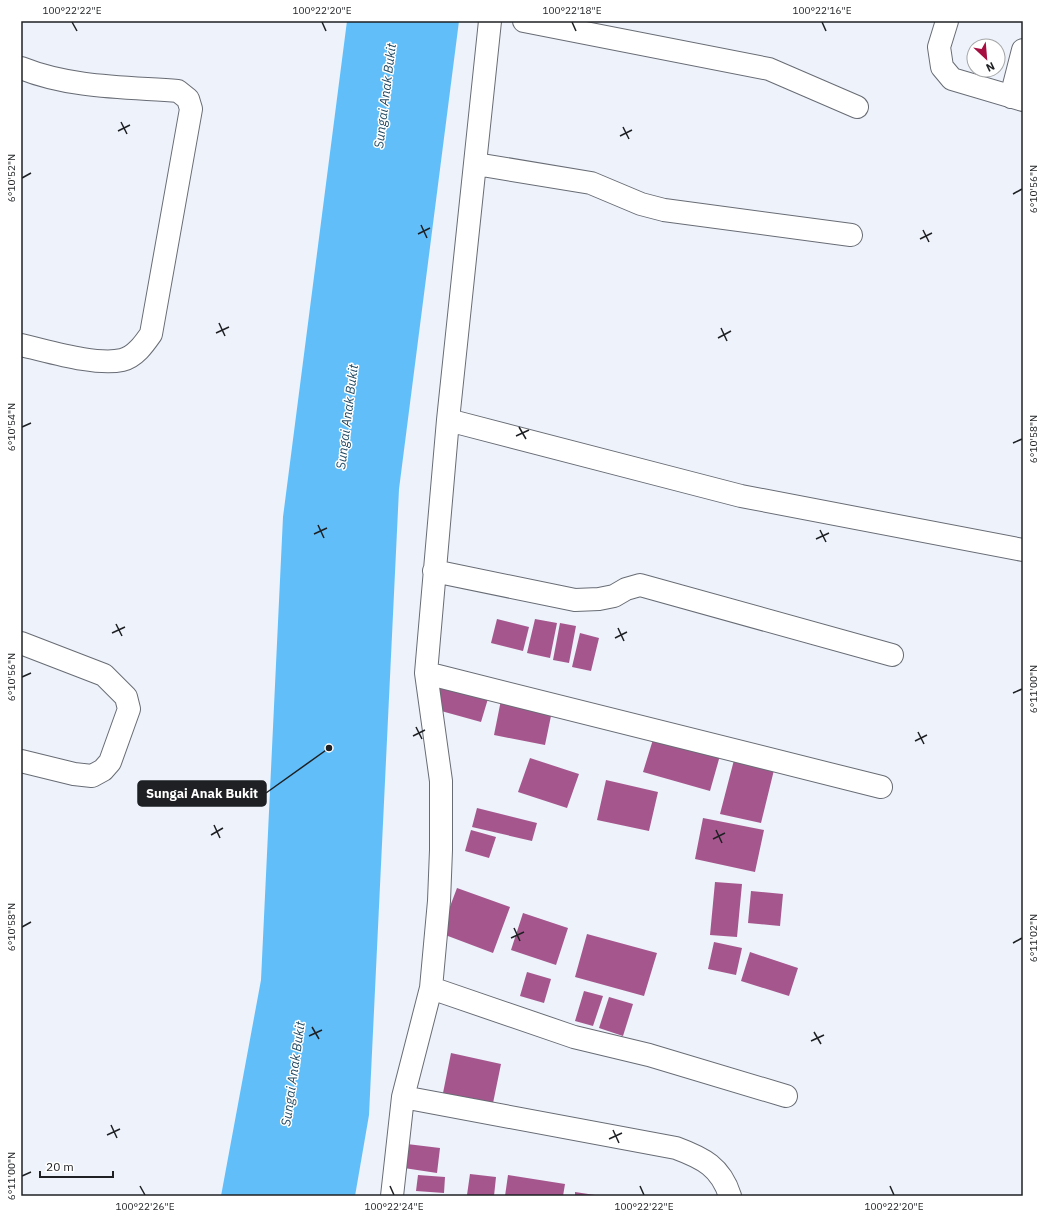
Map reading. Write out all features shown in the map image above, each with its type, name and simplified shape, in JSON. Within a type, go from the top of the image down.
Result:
[{"type":"street","points":[[392,1196],[403,1097],[431,988],[441,858],[441,781],[426,673],[448,420],[490,21]]},
{"type":"street","points":[[524,21],[770,69],[857,107]]},
{"type":"street","points":[[947,21],[939,48],[942,67],[952,79],[1017,98],[1023,50]]},
{"type":"street","points":[[21,68],[42,76],[78,84],[178,91],[188,99],[191,109],[151,334],[141,348],[123,360],[98,361],[21,345]]},
{"type":"street","points":[[476,164],[591,183],[641,204],[664,210],[852,235]]},
{"type":"street","points":[[448,420],[741,496],[1023,550]]},
{"type":"street","points":[[434,572],[575,600],[599,599],[614,596],[626,589],[640,585],[892,655]]},
{"type":"street","points":[[21,643],[104,676],[126,697],[129,709],[110,762],[103,770],[92,776],[74,774],[21,761]]},
{"type":"street","points":[[426,673],[881,787]]},
{"type":"street","points":[[431,988],[574,1038],[649,1055],[786,1096]]},
{"type":"street","points":[[403,1097],[676,1148],[697,1155],[716,1168],[727,1186],[730,1196]]},
{"type":"water","name":"Sungai Anak Bukit","points":[[347,21],[459,21],[399,489],[369,1115],[355,1196],[221,1196],[261,980],[283,517]]},
{"type":"building","points":[[497,619],[529,627],[523,651],[491,643]]},
{"type":"building","points":[[535,619],[557,623],[550,658],[527,653]]},
{"type":"building","points":[[560,623],[576,626],[569,663],[553,660]]},
{"type":"building","points":[[580,633],[599,638],[591,671],[572,667]]},
{"type":"building","points":[[442,679],[490,692],[481,722],[434,709]]},
{"type":"building","points":[[501,700],[552,711],[545,745],[494,735]]},
{"type":"building","points":[[655,733],[721,752],[710,791],[643,772]]},
{"type":"building","points":[[530,758],[579,774],[567,808],[518,792]]},
{"type":"building","points":[[734,760],[774,770],[761,823],[720,814]]},
{"type":"building","points":[[606,780],[658,792],[649,831],[597,820]]},
{"type":"building","points":[[477,808],[537,823],[532,841],[472,827]]},
{"type":"building","points":[[703,818],[764,830],[755,872],[695,859]]},
{"type":"building","points":[[471,830],[496,837],[489,858],[465,851]]},
{"type":"building","points":[[715,882],[742,884],[737,937],[710,935]]},
{"type":"building","points":[[457,888],[510,907],[493,953],[440,933]]},
{"type":"building","points":[[751,891],[783,894],[780,926],[748,923]]},
{"type":"building","points":[[523,913],[568,928],[556,965],[511,950]]},
{"type":"building","points":[[587,934],[657,953],[644,996],[575,977]]},
{"type":"building","points":[[714,942],[742,948],[736,975],[708,969]]},
{"type":"building","points":[[750,952],[798,968],[789,996],[741,981]]},
{"type":"building","points":[[527,972],[551,979],[544,1003],[520,996]]},
{"type":"building","points":[[584,991],[603,996],[593,1026],[575,1021]]},
{"type":"building","points":[[609,997],[633,1004],[623,1036],[599,1028]]},
{"type":"building","points":[[451,1053],[501,1064],[492,1108],[442,1098]]},
{"type":"building","points":[[407,1144],[440,1148],[437,1173],[404,1168]]},
{"type":"building","points":[[470,1174],[496,1177],[494,1196],[467,1195]]},
{"type":"building","points":[[418,1175],[445,1177],[444,1193],[416,1191]]},
{"type":"building","points":[[508,1175],[565,1184],[563,1196],[505,1196]]},
{"type":"building","points":[[575,1192],[595,1195],[595,1196],[575,1196]]},
{"type":"place","name":"Sungai Anak Bukit","points":[[329,748]]}]
